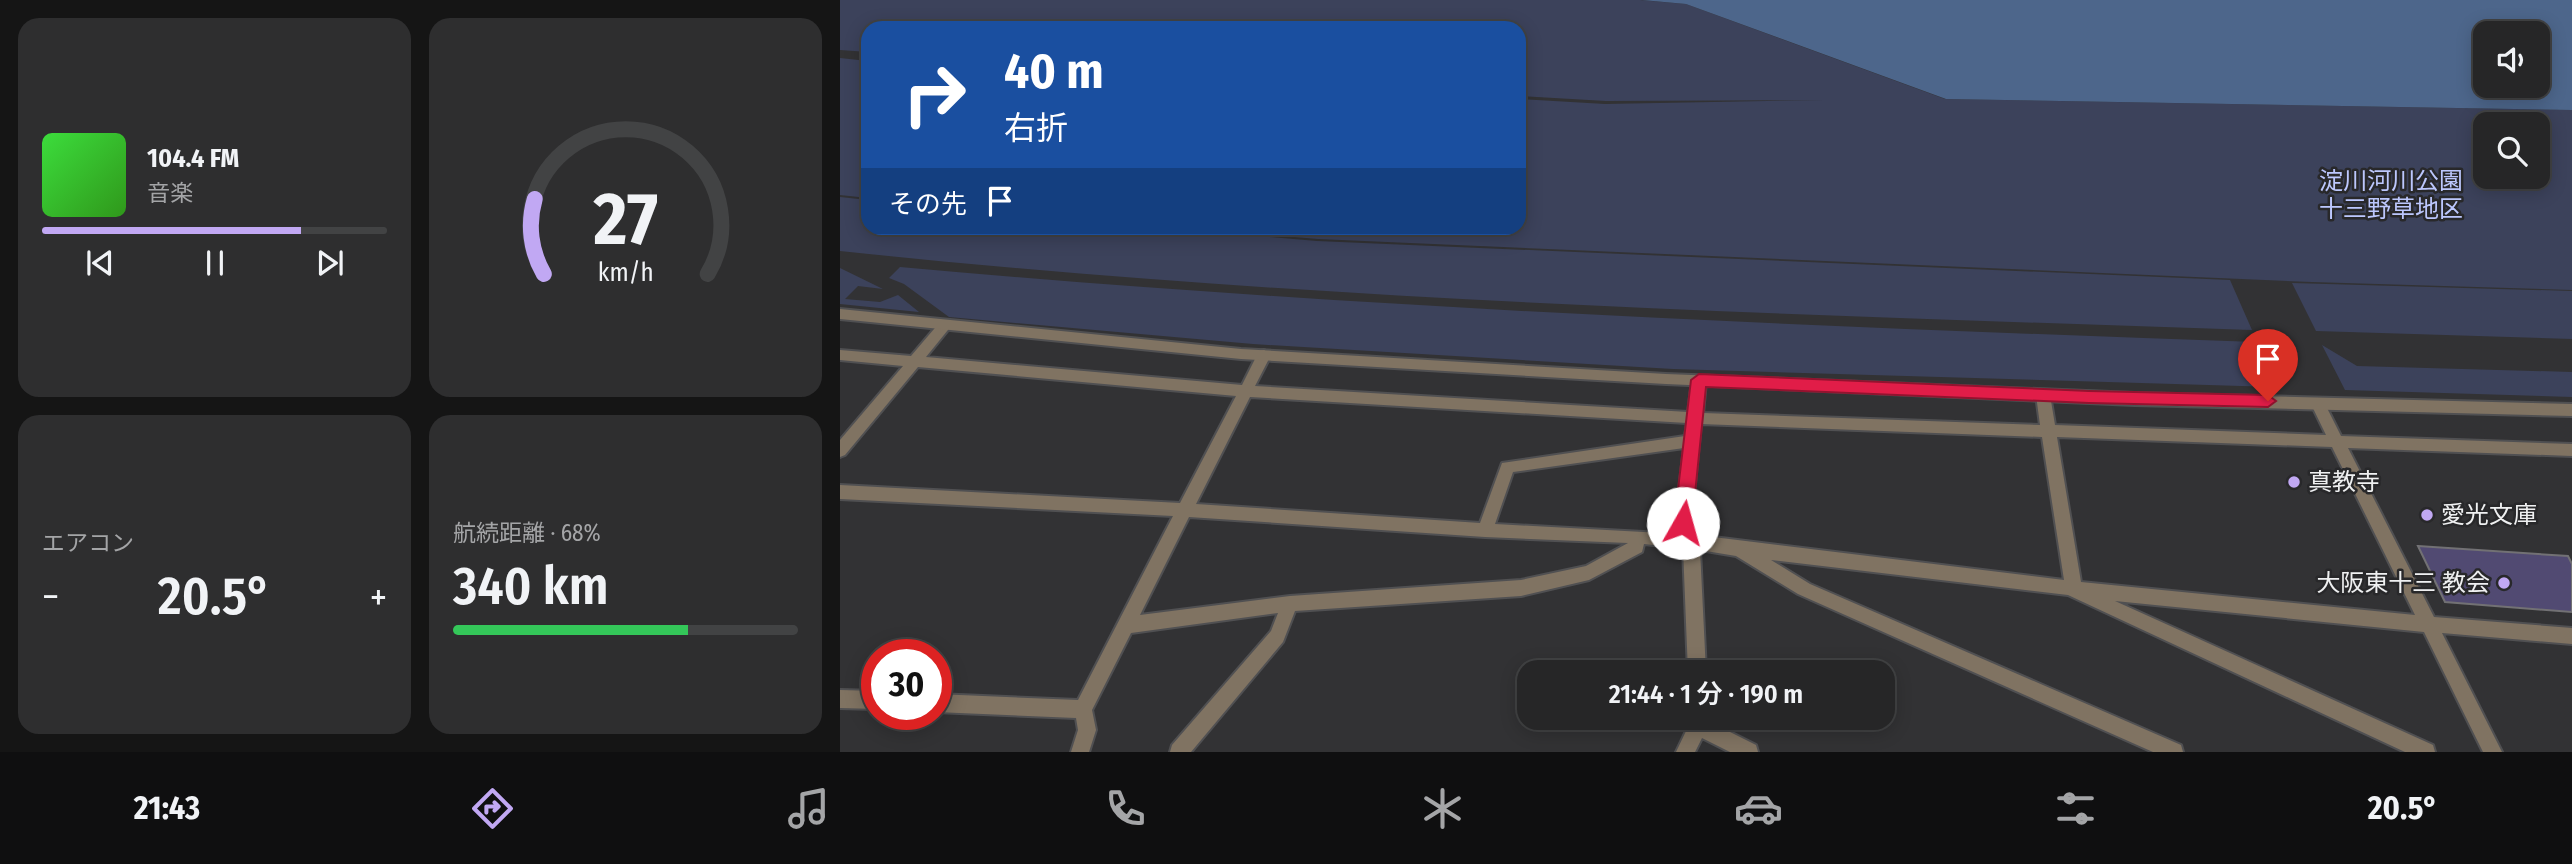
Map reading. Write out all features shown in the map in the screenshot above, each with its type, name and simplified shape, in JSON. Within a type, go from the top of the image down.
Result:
[{"type":"street","points":[[840,314],[1264,355],[1699,380],[2043,395],[2572,410]]},
{"type":"street","points":[[840,451],[945,325]]},
{"type":"street","points":[[840,355],[914,364],[1247,391],[1694,418],[2572,450]]},
{"type":"street","points":[[1080,752],[1087,730],[1083,709],[1188,509],[1264,355]]},
{"type":"street","points":[[1696,660],[1691,540],[1683,523],[1699,380]]},
{"type":"street","points":[[2043,395],[2074,590]]},
{"type":"street","points":[[2317,402],[2493,752]]},
{"type":"street","points":[[1485,530],[1507,467],[1693,441]]},
{"type":"street","points":[[840,492],[1188,509],[1485,530],[1691,540],[1738,549],[2074,590],[2430,625],[2572,636]]},
{"type":"street","points":[[1128,625],[1290,604],[1521,588],[1589,573],[1636,547],[1637,539]]},
{"type":"street","points":[[1738,549],[1804,589],[2174,752]]},
{"type":"street","points":[[2074,590],[2426,752]]},
{"type":"street","points":[[1179,752],[1277,636],[1290,604]]},
{"type":"street","points":[[840,699],[861,700]]},
{"type":"street","points":[[952,704],[1083,709]]},
{"type":"street","points":[[1685,752],[1691,730]]},
{"type":"street","points":[[1711,730],[1749,752]]},
{"type":"green space","name":"淀川河川公園 十三野草地区","points":[[840,0],[1640,0],[1686,4],[1945,99],[2572,110],[2572,290],[2312,282],[1270,235],[1526,235],[1526,99],[1605,104],[1825,100],[1606,101],[1526,96],[1526,21],[861,21],[861,52],[840,50]]},
{"type":"green space","points":[[840,58],[861,60],[861,197],[840,195]]},
{"type":"green space","points":[[840,197],[861,199],[861,235],[1247,235],[1317,241],[2230,280],[2252,330],[1722,311],[1369,294],[1016,268],[840,251]]},
{"type":"green space","points":[[900,267],[1408,305],[1747,322],[2256,342],[2275,387],[1673,369],[1253,344],[949,317],[904,284],[889,278]]},
{"type":"green space","points":[[840,268],[883,289],[858,286],[845,299],[880,302],[898,295],[919,312],[840,304]]},
{"type":"green space","points":[[2292,283],[2572,291],[2572,339],[2316,331]]},
{"type":"green space","points":[[2322,345],[2357,366],[2572,372],[2572,397],[2345,390]]},
{"type":"shaded area","points":[[1642,0],[2572,0],[2572,110],[1946,99],[1686,4]]},
{"type":"building","name":"大阪東十三 教会","points":[[2418,546],[2568,556],[2572,564],[2572,612],[2445,602]]},
{"type":"place","name":"真教寺","points":[[2294,482]]},
{"type":"place","name":"愛光文庫","points":[[2427,515]]},
{"type":"place","name":"大阪東十三 教会","points":[[2504,583]]},
{"type":"route","points":[[1683,523],[1699,380],[2135,399],[2268,401]]}]
